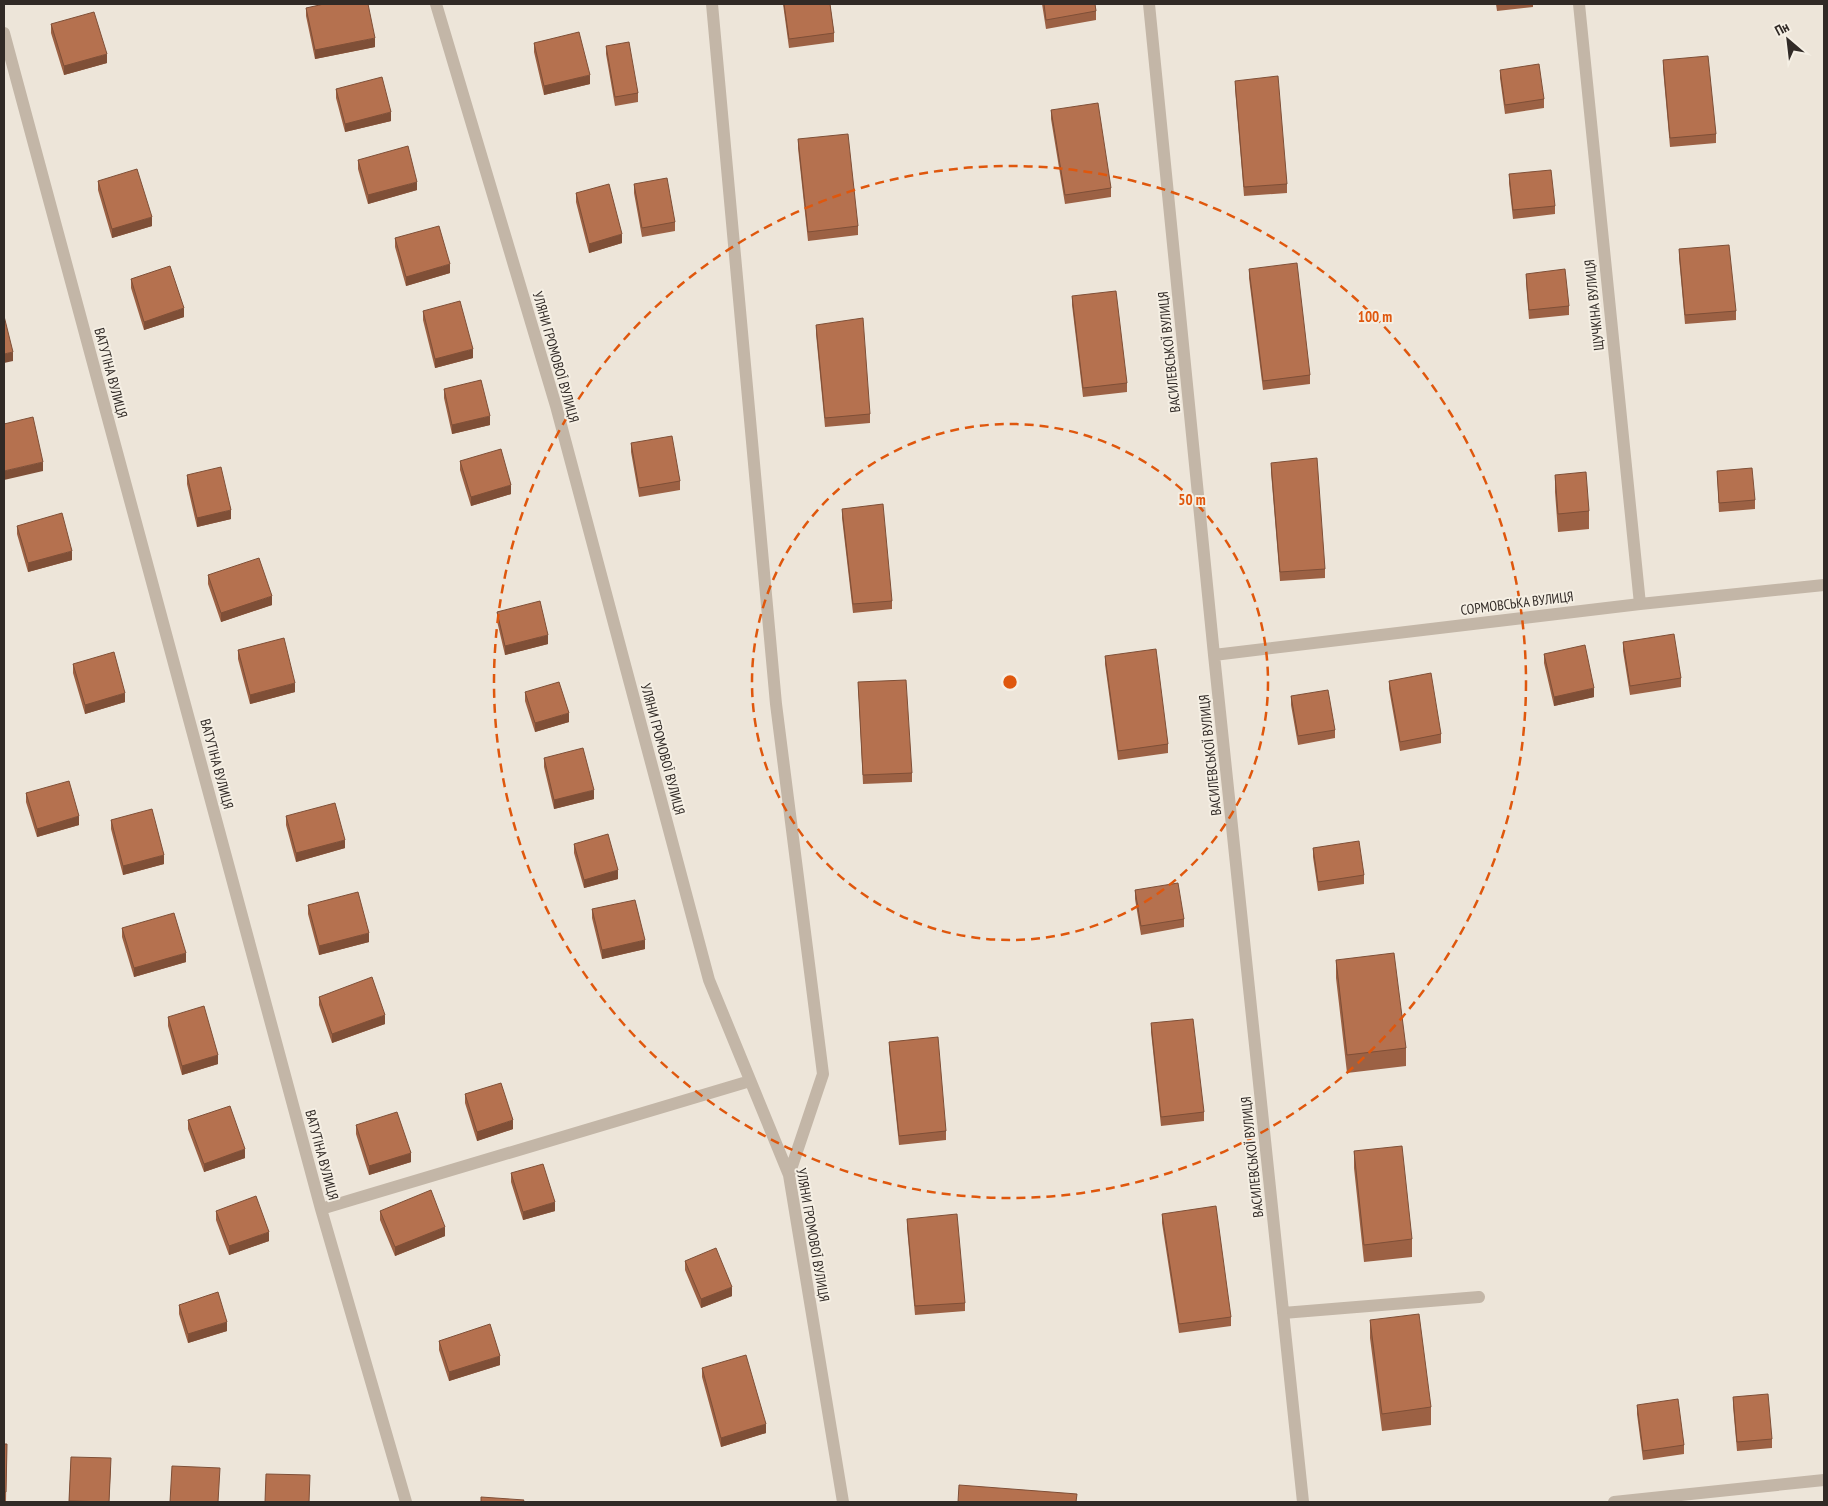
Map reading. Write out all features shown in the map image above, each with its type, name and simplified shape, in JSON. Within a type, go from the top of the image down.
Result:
[{"type":"street","name":"УЛЯНИ ГРОМОВОЇ ВУЛИЦЯ","points":[[436,4],[556,406],[709,980],[789,1175],[844,1502]]},
{"type":"street","points":[[712,4],[776,704],[822,1074],[789,1175]]},
{"type":"street","name":"ВАСИЛЕВСЬКОЇ ВУЛИЦЯ","points":[[1149,4],[1214,655],[1303,1502]]},
{"type":"street","name":"ЩУЧКІНА ВУЛИЦЯ","points":[[1579,4],[1640,604]]},
{"type":"street","name":"ВАТУТІНА ВУЛИЦЯ","points":[[4,33],[321,1209],[406,1502]]},
{"type":"street","name":"СОРМОВСЬКА ВУЛИЦЯ","points":[[1214,655],[1640,604],[1824,585]]},
{"type":"street","points":[[321,1209],[750,1081]]},
{"type":"street","points":[[1283,1312],[1479,1297]]},
{"type":"street","points":[[1614,1502],[1824,1480]]},
{"type":"building","points":[[324,4],[368,4],[375,38],[315,50],[306,8]]},
{"type":"building","points":[[784,4],[830,4],[834,33],[789,39]]},
{"type":"building","points":[[1044,4],[1095,4],[1096,11],[1046,20]]},
{"type":"building","points":[[94,12],[107,54],[64,66],[51,24]]},
{"type":"building","points":[[579,32],[590,75],[544,86],[534,43]]},
{"type":"building","points":[[629,42],[638,93],[615,97],[606,46]]},
{"type":"building","points":[[1708,56],[1716,134],[1670,138],[1663,60]]},
{"type":"building","points":[[1539,64],[1544,99],[1505,105],[1500,70]]},
{"type":"building","points":[[1278,76],[1287,184],[1244,187],[1235,81]]},
{"type":"building","points":[[382,77],[391,112],[345,124],[336,89]]},
{"type":"building","points":[[1098,103],[1111,188],[1065,195],[1051,110]]},
{"type":"building","points":[[848,134],[858,226],[808,232],[798,139]]},
{"type":"building","points":[[408,146],[417,182],[368,195],[358,160]]},
{"type":"building","points":[[137,169],[152,217],[112,229],[98,181]]},
{"type":"building","points":[[1551,170],[1555,206],[1513,210],[1509,174]]},
{"type":"building","points":[[667,178],[675,222],[642,228],[634,184]]},
{"type":"building","points":[[609,184],[622,234],[589,244],[576,193]]},
{"type":"building","points":[[439,226],[450,264],[406,277],[395,238]]},
{"type":"building","points":[[1729,245],[1736,311],[1685,315],[1679,249]]},
{"type":"building","points":[[1297,263],[1310,375],[1263,381],[1249,269]]},
{"type":"building","points":[[170,266],[184,308],[144,322],[131,279]]},
{"type":"building","points":[[1565,269],[1569,306],[1529,310],[1526,274]]},
{"type":"building","points":[[1116,291],[1127,383],[1083,388],[1072,296]]},
{"type":"building","points":[[460,301],[473,349],[435,359],[423,311]]},
{"type":"building","points":[[4,316],[13,352],[4,354]]},
{"type":"building","points":[[863,318],[870,414],[825,418],[816,325]]},
{"type":"building","points":[[481,380],[490,416],[452,425],[444,389]]},
{"type":"building","points":[[33,417],[43,462],[4,471],[4,424]]},
{"type":"building","points":[[672,436],[680,481],[639,488],[631,443]]},
{"type":"building","points":[[501,449],[511,485],[471,497],[460,461]]},
{"type":"building","points":[[1317,458],[1325,569],[1280,572],[1271,463]]},
{"type":"building","points":[[221,467],[231,510],[197,518],[187,475]]},
{"type":"building","points":[[1752,468],[1755,500],[1719,503],[1717,471]]},
{"type":"building","points":[[1586,472],[1589,511],[1558,514],[1555,475]]},
{"type":"building","points":[[883,504],[892,601],[853,604],[842,509]]},
{"type":"building","points":[[62,513],[72,551],[28,563],[17,526]]},
{"type":"building","points":[[259,558],[272,596],[221,613],[208,575]]},
{"type":"building","points":[[540,601],[548,635],[505,646],[497,612]]},
{"type":"building","points":[[1674,634],[1681,678],[1630,686],[1623,642]]},
{"type":"building","points":[[284,638],[295,683],[250,695],[238,650]]},
{"type":"building","points":[[1585,645],[1594,688],[1554,697],[1544,654]]},
{"type":"building","points":[[1156,649],[1168,744],[1118,751],[1105,656]]},
{"type":"building","points":[[114,652],[125,693],[85,705],[73,664]]},
{"type":"building","points":[[1431,673],[1441,734],[1400,742],[1389,681]]},
{"type":"building","points":[[906,680],[912,773],[863,775],[858,682]]},
{"type":"building","points":[[559,682],[569,713],[535,723],[525,692]]},
{"type":"building","points":[[1328,690],[1335,730],[1298,736],[1291,696]]},
{"type":"building","points":[[583,748],[594,790],[554,800],[544,758]]},
{"type":"building","points":[[69,781],[79,816],[37,829],[26,793]]},
{"type":"building","points":[[335,803],[345,840],[296,853],[286,816]]},
{"type":"building","points":[[152,809],[164,855],[123,866],[111,820]]},
{"type":"building","points":[[608,834],[618,870],[584,880],[574,844]]},
{"type":"building","points":[[1359,841],[1364,875],[1318,882],[1313,848]]},
{"type":"building","points":[[1178,883],[1184,919],[1141,926],[1135,890]]},
{"type":"building","points":[[358,892],[369,933],[319,946],[308,905]]},
{"type":"building","points":[[635,900],[645,940],[602,950],[592,909]]},
{"type":"building","points":[[174,913],[186,953],[134,968],[122,928]]},
{"type":"building","points":[[1394,953],[1406,1048],[1347,1055],[1336,960]]},
{"type":"building","points":[[372,977],[385,1015],[332,1034],[319,997]]},
{"type":"building","points":[[204,1006],[218,1055],[182,1066],[168,1017]]},
{"type":"building","points":[[1193,1019],[1204,1112],[1161,1117],[1151,1023]]},
{"type":"building","points":[[938,1037],[946,1131],[899,1136],[889,1042]]},
{"type":"building","points":[[501,1083],[513,1120],[477,1132],[465,1094]]},
{"type":"building","points":[[230,1106],[245,1149],[204,1164],[188,1120]]},
{"type":"building","points":[[397,1112],[411,1153],[369,1166],[356,1125]]},
{"type":"building","points":[[1402,1146],[1412,1239],[1364,1245],[1354,1151]]},
{"type":"building","points":[[543,1164],[555,1202],[523,1212],[511,1173]]},
{"type":"building","points":[[431,1190],[445,1227],[395,1247],[380,1211]]},
{"type":"building","points":[[256,1196],[269,1232],[229,1246],[216,1211]]},
{"type":"building","points":[[1216,1206],[1231,1317],[1179,1324],[1162,1214]]},
{"type":"building","points":[[957,1214],[965,1303],[915,1306],[907,1219]]},
{"type":"building","points":[[716,1248],[732,1287],[701,1299],[685,1261]]},
{"type":"building","points":[[218,1292],[227,1322],[188,1334],[179,1305]]},
{"type":"building","points":[[1419,1314],[1431,1407],[1382,1414],[1370,1320]]},
{"type":"building","points":[[490,1324],[500,1356],[449,1372],[439,1341]]},
{"type":"building","points":[[746,1355],[766,1424],[721,1438],[702,1368]]},
{"type":"building","points":[[1768,1394],[1772,1439],[1737,1442],[1733,1397]]},
{"type":"building","points":[[1678,1399],[1684,1445],[1643,1451],[1637,1405]]},
{"type":"building","points":[[4,1444],[7,1444],[6,1492],[4,1492]]},
{"type":"building","points":[[71,1457],[111,1458],[109,1502],[69,1501]]},
{"type":"building","points":[[172,1466],[220,1468],[218,1502],[170,1502]]},
{"type":"building","points":[[266,1474],[310,1475],[309,1502],[265,1502]]},
{"type":"building","points":[[959,1485],[1077,1494],[1076,1502],[958,1502]]},
{"type":"building","points":[[481,1497],[524,1500],[523,1502],[481,1502]]}]
